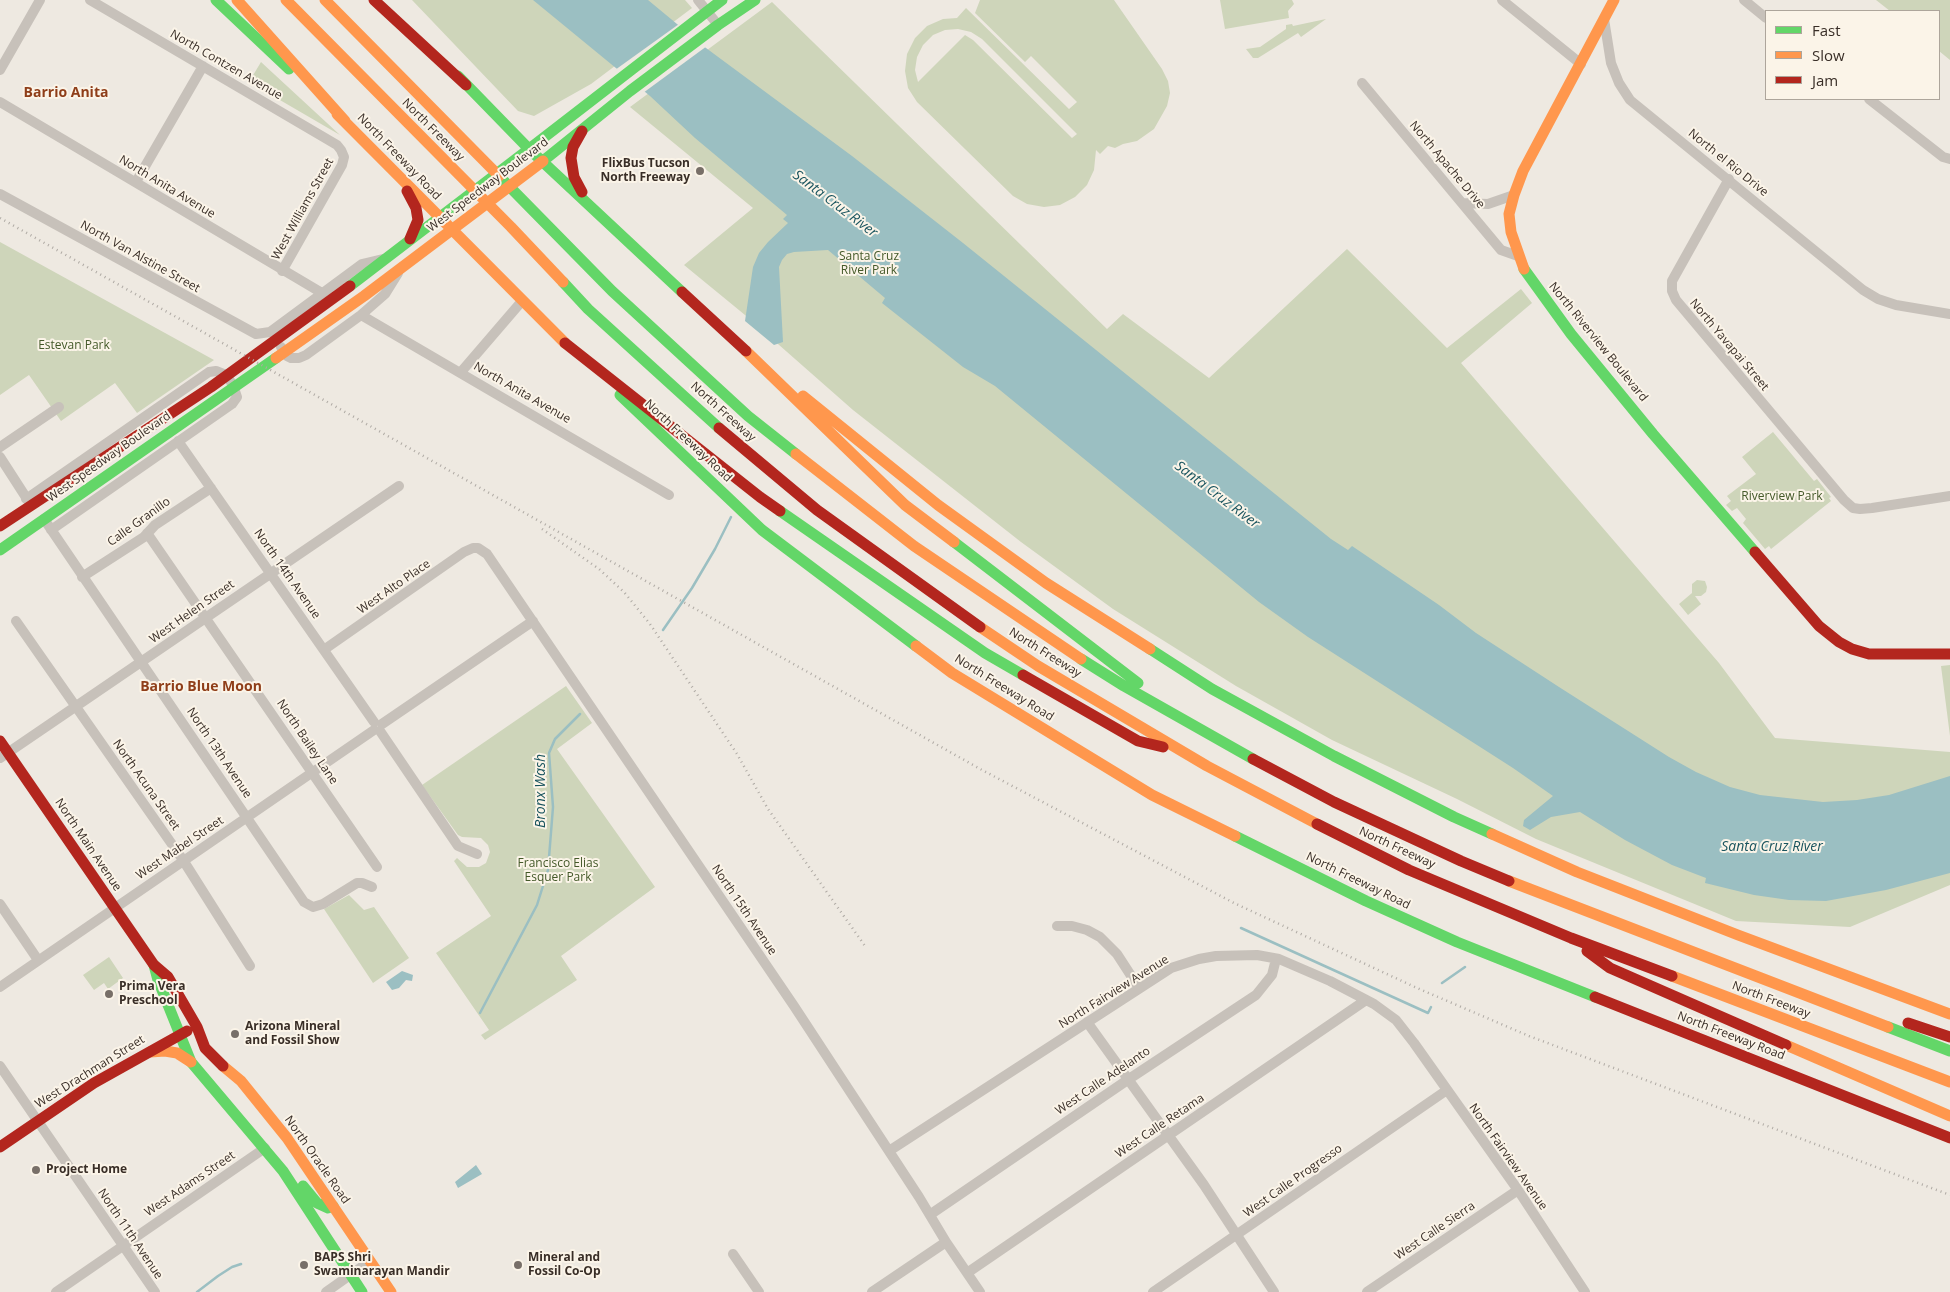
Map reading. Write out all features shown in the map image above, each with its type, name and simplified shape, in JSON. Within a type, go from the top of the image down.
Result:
[{"type":"main road","name":"North Freeway Road","points":[[216,0],[345,122],[565,343],[762,530],[952,673],[1152,795],[1366,901],[1457,942],[1950,1138]]},
{"type":"main road","points":[[236,0],[345,122]]},
{"type":"main road","name":"North Freeway","points":[[286,0],[511,227],[588,309],[729,437],[817,510],[951,608],[1038,666],[1183,752],[1359,846],[1448,887],[1571,938],[1950,1082]]},
{"type":"main road","name":"North Freeway","points":[[325,0],[612,291],[748,416],[914,546],[1056,643],[1124,686],[1202,731],[1334,802],[1461,861],[1579,909],[1950,1051]]},
{"type":"main road","points":[[374,0],[466,85]]},
{"type":"main road","points":[[387,0],[529,149],[746,351],[905,505],[1202,731]]},
{"type":"main road","name":"West Speedway Boulevard","points":[[0,526],[29,502],[211,387],[389,258],[722,0]]},
{"type":"main road","name":"West Speedway Boulevard","points":[[0,550],[400,270],[582,131],[630,91],[718,25],[756,0]]},
{"type":"main road","name":"North Riverview Boulevard","points":[[1614,0],[1523,171],[1514,194],[1509,214],[1511,232],[1526,274],[1571,334],[1677,462],[1819,626],[1839,642],[1852,649],[1869,654],[1950,654]]},
{"type":"main road","points":[[582,131],[573,147],[571,158],[574,177],[587,203]]},
{"type":"main road","points":[[400,179],[416,208],[418,220],[408,243]]},
{"type":"main road","points":[[565,343],[760,497],[985,653],[1138,741],[1183,752]]},
{"type":"main road","points":[[746,351],[938,505],[1046,583],[1162,657],[1272,723],[1396,789],[1523,849],[1738,935],[1950,1014]]},
{"type":"main road","name":"North Main Avenue","points":[[0,741],[4,755],[154,965],[179,1035]]},
{"type":"main road","points":[[1571,938],[1610,968],[1950,1116]]},
{"type":"main road","points":[[1716,962],[1950,1037]]},
{"type":"main road","name":"North Main Avenue","points":[[154,965],[168,976],[197,1027]]},
{"type":"main road","name":"West Drachman Street","points":[[0,1147],[94,1083],[146,1052],[197,1027]]},
{"type":"main road","name":"North Oracle Road","points":[[197,1027],[205,1048],[239,1079],[287,1138],[391,1292]]},
{"type":"main road","points":[[179,1035],[191,1062]]},
{"type":"main road","points":[[146,1052],[165,1051],[177,1053],[191,1062],[265,1148],[292,1184],[362,1292]]},
{"type":"main road","points":[[265,1148],[288,1165],[317,1203],[328,1208],[333,1206]]},
{"type":"street","points":[[0,70],[40,0]]},
{"type":"street","name":"North Contzen Avenue","points":[[90,0],[337,145],[344,158]]},
{"type":"street","points":[[698,0],[718,25]]},
{"type":"street","points":[[1502,0],[1581,64]]},
{"type":"street","points":[[1744,0],[1765,17]]},
{"type":"street","name":"North el Rio Drive","points":[[1604,19],[1611,63],[1619,83],[1630,100],[1863,290],[1878,299],[1896,305],[1950,314]]},
{"type":"street","points":[[136,182],[203,66]]},
{"type":"street","name":"North Apache Drive","points":[[1362,83],[1501,250],[1518,256]]},
{"type":"street","points":[[1870,100],[1947,158]]},
{"type":"street","name":"North Anita Avenue","points":[[0,102],[322,293]]},
{"type":"street","name":"West Williams Street","points":[[282,271],[342,165],[344,158]]},
{"type":"street","name":"North Yavapai Street","points":[[1729,179],[1672,282],[1672,291],[1676,300],[1844,500],[1853,508],[1872,508],[1950,496]]},
{"type":"street","name":"North Van Alstine Street","points":[[0,194],[256,334],[271,334]]},
{"type":"street","points":[[1462,203],[1488,204],[1514,194]]},
{"type":"street","points":[[389,258],[362,264],[271,334],[287,356],[295,358],[306,355],[361,314],[385,294],[400,270]]},
{"type":"street","points":[[461,372],[522,301]]},
{"type":"street","name":"North Anita Avenue","points":[[361,314],[669,495]]},
{"type":"street","name":"West Speedway Boulevard","points":[[29,502],[209,372],[213,370],[226,375],[233,385],[237,397],[232,404],[51,530]]},
{"type":"street","points":[[0,447],[59,407]]},
{"type":"street","name":"North 14th Avenue","points":[[178,441],[325,649],[458,846],[477,854]]},
{"type":"street","points":[[0,457],[29,502]]},
{"type":"street","name":"West Helen Street","points":[[4,755],[399,486]]},
{"type":"street","name":"Calle Granillo","points":[[82,576],[211,488]]},
{"type":"street","name":"North 13th Avenue","points":[[44,519],[143,662],[304,902],[313,907],[323,904],[357,883],[372,887]]},
{"type":"street","name":"North Bailey Lane","points":[[147,533],[377,867]]},
{"type":"street","name":"North 15th Avenue","points":[[478,548],[487,554],[794,1006],[980,1292]]},
{"type":"street","name":"West Alto Place","points":[[325,649],[464,552],[478,548]]},
{"type":"street","name":"North Acuna Street","points":[[16,621],[183,860],[250,966]]},
{"type":"street","name":"West Mabel Street","points":[[0,987],[533,621]]},
{"type":"street","points":[[0,904],[38,960]]},
{"type":"street","points":[[1057,926],[1072,926],[1087,930],[1100,937],[1117,954],[1140,988]]},
{"type":"street","name":"North Fairview Avenue","points":[[889,1151],[1172,968],[1199,959],[1216,956],[1257,955],[1276,959],[1330,981],[1366,1000],[1396,1020],[1518,1190],[1583,1289]]},
{"type":"street","name":"West Calle Adelanto","points":[[931,1214],[1256,995],[1272,975],[1276,959]]},
{"type":"street","name":"West Calle Retama","points":[[967,1273],[1366,1000]]},
{"type":"street","points":[[1087,1022],[1204,1185],[1274,1292]]},
{"type":"street","name":"North 11th Avenue","points":[[0,1066],[155,1292]]},
{"type":"street","name":"West Calle Progresso","points":[[1153,1292],[1446,1090]]},
{"type":"street","name":"West Adams Street","points":[[56,1292],[265,1148]]},
{"type":"street","name":"West Calle Sierra","points":[[1367,1292],[1518,1190]]},
{"type":"street","points":[[872,1292],[946,1242]]},
{"type":"street","points":[[733,1254],[759,1292]]},
{"type":"street","points":[[326,1292],[370,1261]]},
{"type":"street","points":[[1572,1292],[1583,1289]]},
{"type":"green space","points":[[412,0],[685,0],[692,8],[591,84],[534,116],[518,111]]},
{"type":"green space","points":[[980,0],[1114,0],[1162,69],[1168,81],[1170,93],[1167,106],[1154,129],[1137,141],[1115,148],[1108,146],[1100,154],[1096,150],[1094,170],[1087,185],[1075,197],[1060,205],[1044,207],[1027,204],[1013,196],[917,102],[908,88],[905,71],[907,54],[915,38],[927,26],[943,19],[957,18],[966,8],[1069,109],[1077,102],[1031,56],[1025,62],[975,13]],"holes":[[[958,29],[971,32],[982,39],[1077,134],[1072,138],[973,40],[965,35],[918,82],[915,70],[917,57],[923,45],[933,35],[945,30]]]},
{"type":"green space","points":[[1220,0],[1292,0],[1294,4],[1288,11],[1289,18],[1225,29]]},
{"type":"green space","points":[[1876,0],[1950,0],[1950,60],[1940,52],[1940,10],[1889,10]]},
{"type":"green space","name":"Santa Cruz River Park","points":[[772,2],[1107,329],[1123,314],[1209,378],[1347,249],[1447,348],[1521,289],[1532,303],[1461,363],[1719,663],[1775,738],[1950,752],[1950,885],[1850,927],[1736,921],[1536,839],[1332,740],[1236,686],[1113,609],[1021,542],[853,410],[745,315],[684,265],[753,208],[630,107]]},
{"type":"green space","points":[[1326,19],[1301,37],[1298,33],[1258,58],[1253,58],[1246,49],[1260,47],[1286,29],[1286,25],[1292,24],[1293,26]]},
{"type":"green space","points":[[261,62],[340,135],[249,82]]},
{"type":"green space","name":"Estevan Park","points":[[0,242],[214,360],[137,413],[115,383],[61,421],[29,375],[0,395]]},
{"type":"green space","name":"Riverview Park","points":[[1773,432],[1814,481],[1817,479],[1831,497],[1829,498],[1831,501],[1771,549],[1769,546],[1765,549],[1743,523],[1746,519],[1737,508],[1732,511],[1726,505],[1731,501],[1727,496],[1756,474],[1742,457]]},
{"type":"green space","points":[[1697,580],[1705,581],[1706,592],[1701,596],[1695,596],[1701,604],[1688,615],[1679,604],[1692,593],[1692,584]]},
{"type":"green space","points":[[1950,665],[1950,736],[1941,666]]},
{"type":"green space","name":"Francisco Elias Esquer Park","points":[[566,686],[592,723],[557,749],[655,887],[561,956],[577,980],[485,1040],[481,1035],[489,1030],[436,953],[491,916],[454,861],[457,858],[467,867],[479,867],[486,863],[490,852],[488,845],[481,838],[458,835],[422,785]]},
{"type":"green space","points":[[349,895],[364,910],[374,907],[409,958],[373,983],[324,909]]},
{"type":"green space","points":[[109,957],[123,978],[108,989],[104,983],[94,990],[83,975]]},
{"type":"water","name":"Santa Cruz River","points":[[533,0],[648,0],[706,48],[852,156],[963,243],[1331,539],[1348,550],[1352,546],[1439,605],[1476,633],[1669,757],[1696,772],[1730,787],[1760,795],[1823,802],[1857,800],[1889,795],[1950,776],[1950,873],[1886,890],[1826,901],[1789,900],[1754,895],[1705,883],[1706,878],[1672,865],[1625,840],[1580,812],[1551,817],[1530,830],[1523,826],[1524,820],[1553,796],[1513,768],[1308,637],[1259,602],[995,386],[963,367],[882,303],[885,298],[828,250],[794,252],[787,254],[782,260],[779,267],[783,342],[774,345],[745,321],[753,267],[759,253],[788,223],[783,219],[787,215],[695,138],[650,96]]},
{"type":"water","points":[[402,971],[413,975],[412,981],[406,980],[399,988],[392,990],[386,982]]},
{"type":"water","points":[[476,1165],[482,1174],[458,1188],[455,1182]]},
{"type":"pier","points":[[679,24],[707,46],[643,93],[615,70]]},
{"type":"waterway","name":"Bronx Wash","points":[[663,630],[692,588],[731,517]]},
{"type":"waterway","name":"Bronx Wash","points":[[480,1013],[537,905],[548,870],[553,807],[549,753],[555,739],[580,714]]},
{"type":"waterway","points":[[1241,928],[1428,1013],[1431,1007]]},
{"type":"waterway","points":[[1442,983],[1465,967]]},
{"type":"waterway","name":"Bronx Wash","points":[[197,1292],[232,1267],[241,1264]]},
{"type":"railway","points":[[0,218],[982,770],[1234,903],[1417,988],[1529,1036],[1950,1195]]},
{"type":"railway","points":[[542,529],[599,569],[624,592],[650,624],[737,754],[768,809],[865,946]]},
{"type":"traffic: fast","points":[[216,0],[289,69]]},
{"type":"traffic: fast","points":[[529,149],[722,0]]},
{"type":"traffic: fast","points":[[543,161],[630,91],[718,25],[755,0]]},
{"type":"traffic: fast","points":[[458,76],[529,149],[682,292]]},
{"type":"traffic: fast","points":[[350,286],[529,149]]},
{"type":"traffic: fast","points":[[499,176],[612,291],[748,416],[796,454]]},
{"type":"traffic: fast","points":[[1524,269],[1571,334],[1653,434],[1755,552]]},
{"type":"traffic: fast","points":[[563,282],[588,309],[719,428]]},
{"type":"traffic: fast","points":[[0,550],[276,358]]},
{"type":"traffic: fast","points":[[620,395],[762,530],[916,646]]},
{"type":"traffic: fast","points":[[780,511],[985,653],[1023,675]]},
{"type":"traffic: fast","points":[[954,542],[1138,683]]},
{"type":"traffic: fast","points":[[1150,649],[1212,689],[1334,756],[1454,817],[1492,834]]},
{"type":"traffic: fast","points":[[1081,659],[1124,686],[1253,759]]},
{"type":"traffic: fast","points":[[1235,836],[1366,901],[1457,942],[1595,997]]},
{"type":"traffic: fast","points":[[154,965],[158,980],[191,1062],[283,1171],[362,1292]]},
{"type":"traffic: fast","points":[[1888,1027],[1950,1051]]},
{"type":"traffic: fast","points":[[303,1186],[317,1203],[328,1208],[333,1206]]},
{"type":"traffic: slow","points":[[237,0],[345,121]]},
{"type":"traffic: slow","points":[[286,0],[563,282]]},
{"type":"traffic: slow","points":[[325,0],[499,176]]},
{"type":"traffic: slow","points":[[1524,269],[1511,232],[1509,214],[1514,195],[1523,171],[1614,0]]},
{"type":"traffic: slow","points":[[337,114],[565,343]]},
{"type":"traffic: slow","points":[[276,358],[364,296],[543,161]]},
{"type":"traffic: slow","points":[[746,351],[905,505],[954,542]]},
{"type":"traffic: slow","points":[[803,396],[938,505],[1046,583],[1150,649]]},
{"type":"traffic: slow","points":[[796,454],[914,546],[1081,659]]},
{"type":"traffic: slow","points":[[980,627],[1038,666],[1207,766],[1317,824]]},
{"type":"traffic: slow","points":[[916,646],[952,673],[1152,795],[1235,836]]},
{"type":"traffic: slow","points":[[1492,834],[1577,872],[1738,935],[1950,1014]]},
{"type":"traffic: slow","points":[[1509,881],[1888,1027]]},
{"type":"traffic: slow","points":[[1672,976],[1950,1082]]},
{"type":"traffic: slow","points":[[1786,1045],[1950,1116]]},
{"type":"traffic: slow","points":[[150,1052],[165,1051],[177,1053],[191,1062]]},
{"type":"traffic: slow","points":[[223,1066],[241,1081],[287,1138],[391,1292]]},
{"type":"traffic: jam","points":[[374,0],[466,85]]},
{"type":"traffic: jam","points":[[582,131],[573,147],[571,158],[574,177],[582,192]]},
{"type":"traffic: jam","points":[[407,191],[416,208],[418,220],[410,239]]},
{"type":"traffic: jam","points":[[0,526],[211,387],[350,286]]},
{"type":"traffic: jam","points":[[682,292],[746,351]]},
{"type":"traffic: jam","points":[[565,343],[780,511]]},
{"type":"traffic: jam","points":[[719,428],[817,510],[980,627]]},
{"type":"traffic: jam","points":[[1755,552],[1819,626],[1839,642],[1852,649],[1869,654],[1950,654]]},
{"type":"traffic: jam","points":[[1023,675],[1138,741],[1163,747]]},
{"type":"traffic: jam","points":[[0,741],[154,965],[168,977],[197,1027],[205,1048],[223,1066]]},
{"type":"traffic: jam","points":[[1253,759],[1334,802],[1461,861],[1509,881]]},
{"type":"traffic: jam","points":[[1317,824],[1409,870],[1571,938],[1672,976]]},
{"type":"traffic: jam","points":[[1587,951],[1610,968],[1786,1045]]},
{"type":"traffic: jam","points":[[1595,997],[1950,1138]]},
{"type":"traffic: jam","points":[[1908,1023],[1950,1037]]},
{"type":"traffic: jam","points":[[0,1147],[94,1083],[187,1031]]},
{"type":"place","name":"FlixBus Tucson North Freeway","points":[[700,171]]},
{"type":"place","name":"Prima Vera Preschool","points":[[109,994]]},
{"type":"place","name":"Arizona Mineral and Fossil Show","points":[[235,1034]]},
{"type":"place","name":"Project Home","points":[[36,1170]]},
{"type":"place","name":"BAPS Shri Swaminarayan Mandir","points":[[304,1265]]},
{"type":"place","name":"Mineral and Fossil Co-Op","points":[[518,1265]]},
{"type":"district","name":"Barrio Anita","points":[[66,93]]},
{"type":"district","name":"Barrio Blue Moon","points":[[201,687]]}]
